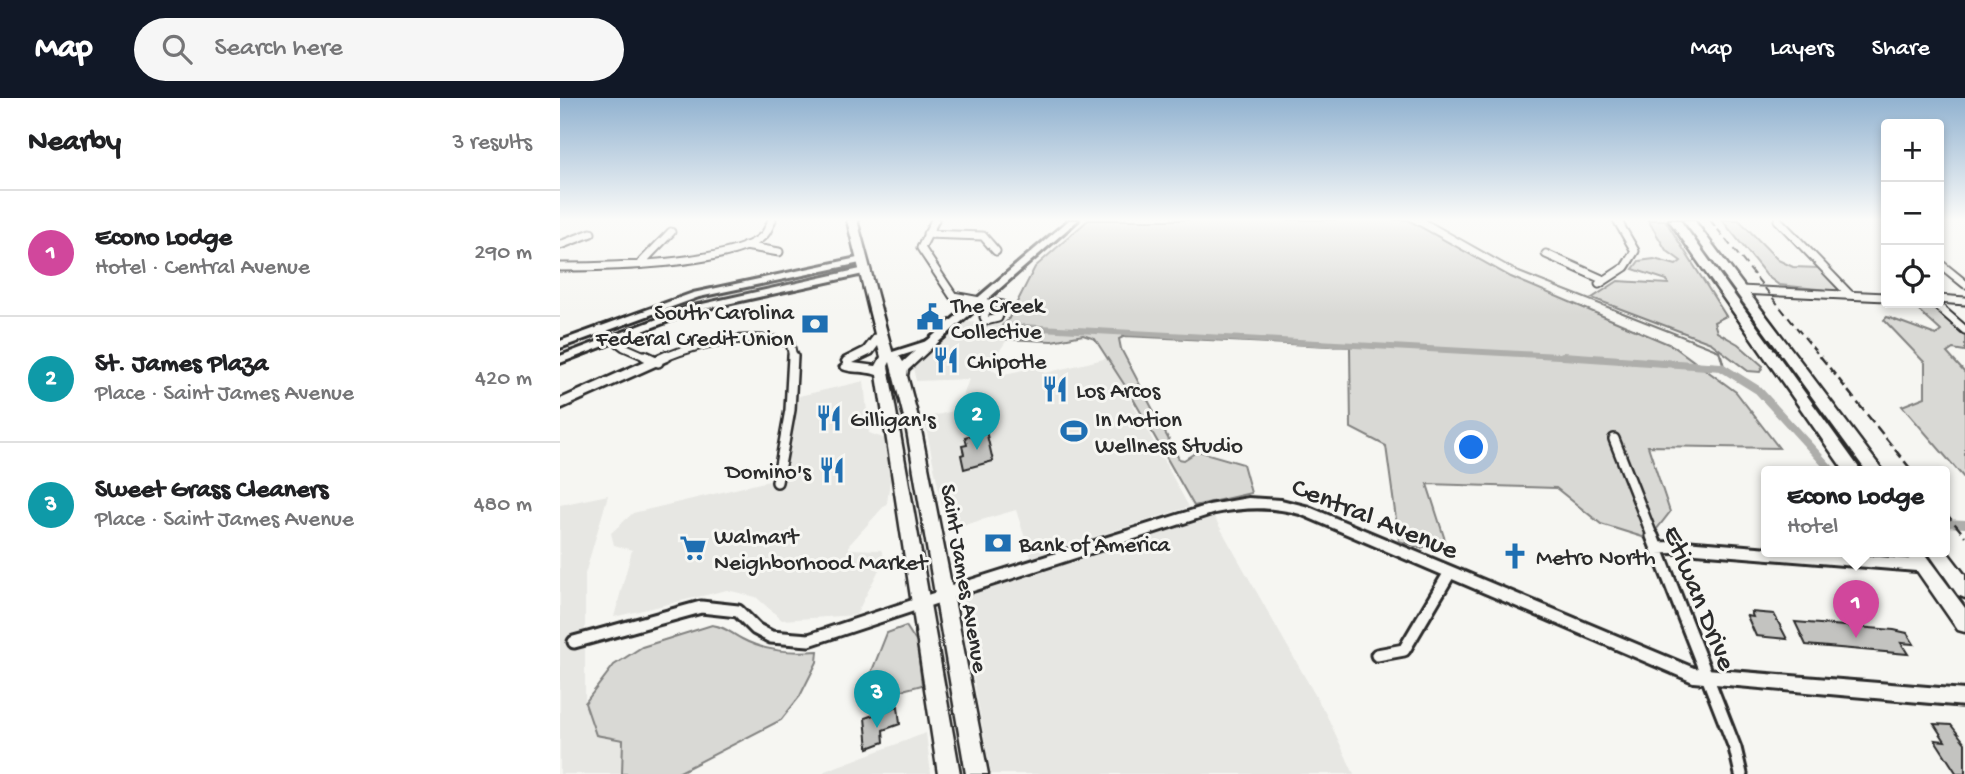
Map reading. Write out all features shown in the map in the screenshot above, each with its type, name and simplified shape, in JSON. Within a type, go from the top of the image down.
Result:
[{"type":"highway","points":[[1696,252],[1850,466]]},
{"type":"highway","points":[[1711,252],[1872,466]]},
{"type":"highway","points":[[1711,272],[1725,284],[1740,290]]},
{"type":"highway","points":[[1738,310],[1735,297],[1740,290]]},
{"type":"highway","points":[[1924,557],[1965,590]]},
{"type":"highway","points":[[1924,557],[1965,624]]},
{"type":"main road","name":"Saint James Avenue","points":[[860,252],[886,355],[884,373],[949,774]]},
{"type":"main road","points":[[881,334],[868,351],[847,364],[884,373]]},
{"type":"main road","points":[[901,375],[902,369],[931,343]]},
{"type":"main road","name":"Saint James Avenue","points":[[886,355],[896,360],[901,375],[945,594],[977,774]]},
{"type":"street","points":[[642,262],[652,252]]},
{"type":"street","points":[[560,267],[706,257],[725,252]]},
{"type":"street","points":[[923,252],[953,296],[983,302]]},
{"type":"street","points":[[886,355],[931,343],[983,302],[1039,252]]},
{"type":"street","points":[[1546,254],[1602,282],[1628,265],[1635,252]]},
{"type":"street","points":[[1808,252],[1850,295]]},
{"type":"street","points":[[560,345],[696,295],[864,265]]},
{"type":"street","points":[[560,360],[612,338],[735,297],[864,265]]},
{"type":"street","points":[[1944,267],[1965,284]]},
{"type":"street","points":[[1740,290],[1881,297]]},
{"type":"street","points":[[1944,299],[1965,301]]},
{"type":"street","points":[[1940,308],[1965,330]]},
{"type":"street","points":[[600,329],[657,362]]},
{"type":"street","points":[[886,355],[946,330]]},
{"type":"street","points":[[560,404],[694,346],[726,338],[764,337],[790,342],[794,350],[793,381],[777,482]]},
{"type":"street","name":"Etiwan Drive","points":[[1614,439],[1739,759],[1741,774]]},
{"type":"street","name":"Central Avenue","points":[[574,642],[701,607],[738,611],[756,629],[771,637],[809,640],[1214,508],[1259,501],[1304,510],[1449,574],[1693,675],[1965,698]]},
{"type":"street","points":[[1657,548],[1761,550]]},
{"type":"street","points":[[1377,655],[1404,650],[1449,574]]},
{"type":"shaded area","points":[[1052,252],[1465,252],[1511,277],[1673,346],[1736,392],[1779,448],[1648,446],[1670,512],[1649,539],[1601,524],[1556,488],[1427,484],[1445,540],[1421,548],[1399,541],[1386,446],[1351,428],[1350,347],[1125,336],[1119,339],[1121,349],[1179,459],[1184,460],[1198,451],[1243,464],[1251,493],[1194,506],[1131,395],[1095,339],[1083,335],[1052,341],[1005,339],[995,334],[1008,320],[1035,267]]},
{"type":"shaded area","points":[[1668,252],[1685,252],[1726,316],[1714,322],[1717,332],[1738,344],[1763,366],[1760,372],[1748,371],[1711,343],[1592,298],[1618,281],[1668,284],[1667,280],[1633,269],[1639,261],[1654,259],[1676,265],[1681,261]]},
{"type":"shaded area","points":[[1747,252],[1770,252],[1778,260],[1793,267],[1819,268],[1841,288],[1837,291],[1779,285],[1767,276]]},
{"type":"shaded area","points":[[1913,308],[1938,308],[1965,332],[1965,351],[1953,349],[1947,353],[1965,373],[1965,479],[1902,406],[1925,397],[1925,363],[1884,320],[1887,317],[1936,335],[1941,331]]},
{"type":"shaded area","points":[[953,321],[1011,325],[1012,333],[988,367],[1000,375],[1036,367],[1045,373],[1108,358],[1189,507],[1031,557],[1016,510],[947,530],[924,418],[958,410],[969,379],[916,381],[913,368]]},
{"type":"shaded area","points":[[864,381],[869,433],[886,439],[890,481],[887,503],[849,545],[849,549],[881,550],[885,558],[856,615],[782,620],[756,597],[727,590],[614,617],[632,550],[614,545],[611,533],[633,513],[782,478],[799,396]]},
{"type":"shaded area","points":[[608,495],[585,574],[585,703],[596,735],[623,740],[622,774],[560,774],[560,505]]},
{"type":"shaded area","points":[[1213,515],[1327,716],[1354,774],[991,774],[961,611],[963,600],[976,590]]},
{"type":"shaded area","points":[[712,625],[770,649],[789,652],[818,651],[817,662],[800,696],[781,720],[676,774],[622,774],[623,740],[596,735],[585,703],[614,665],[642,647]]},
{"type":"shaded area","points":[[906,626],[917,643],[922,685],[860,701],[887,633]]},
{"type":"shaded area","points":[[926,733],[931,774],[823,774],[825,771]]},
{"type":"building","points":[[986,431],[993,461],[964,469],[961,455],[964,454],[962,446],[967,445],[965,437]]},
{"type":"building","points":[[1751,612],[1774,614],[1787,639],[1756,636],[1747,616],[1753,617]]},
{"type":"building","points":[[1795,622],[1894,630],[1907,633],[1914,644],[1901,643],[1908,654],[1806,645]]},
{"type":"building","points":[[898,706],[900,724],[883,730],[884,742],[868,748],[865,718]]},
{"type":"building","points":[[1934,724],[1951,725],[1965,743],[1965,774],[1957,774],[1935,740],[1945,741]]},
{"type":"waterway","points":[[1483,252],[1519,272],[1719,351],[1721,358]]},
{"type":"waterway","points":[[1004,326],[1577,357]]},
{"type":"waterway","points":[[1563,356],[1577,357]]},
{"type":"waterway","points":[[1721,356],[1725,371]]},
{"type":"waterway","points":[[1577,357],[1596,358]]},
{"type":"waterway","points":[[1577,357],[1721,367],[1758,390],[1828,466]]},
{"type":"waterway","points":[[1950,523],[1965,524]]},
{"type":"railway","points":[[1735,252],[1821,358]]},
{"type":"railway","points":[[1820,356],[1908,466]]},
{"type":"railway","points":[[1950,518],[1965,536]]},
{"type":"place","name":"The Creek Collective","points":[[930,317]]},
{"type":"place","name":"South Carolina Federal Credit Union","points":[[815,324]]},
{"type":"place","name":"Chipotle","points":[[946,360]]},
{"type":"place","name":"Los Arcos","points":[[1055,389]]},
{"type":"place","name":"Gilligan's","points":[[829,418]]},
{"type":"place","name":"In Motion Wellness Studio","points":[[1074,431]]},
{"type":"place","name":"St. James Plaza","points":[[977,450]]},
{"type":"place","name":"Domino's","points":[[832,470]]},
{"type":"place","name":"Bank of America","points":[[998,543]]},
{"type":"place","name":"Walmart Neighborhood Market","points":[[693,548]]},
{"type":"place","name":"Metro North","points":[[1515,556]]},
{"type":"place","name":"Econo Lodge","points":[[1856,638]]},
{"type":"place","name":"Sweet Grass Cleaners","points":[[877,728]]}]
